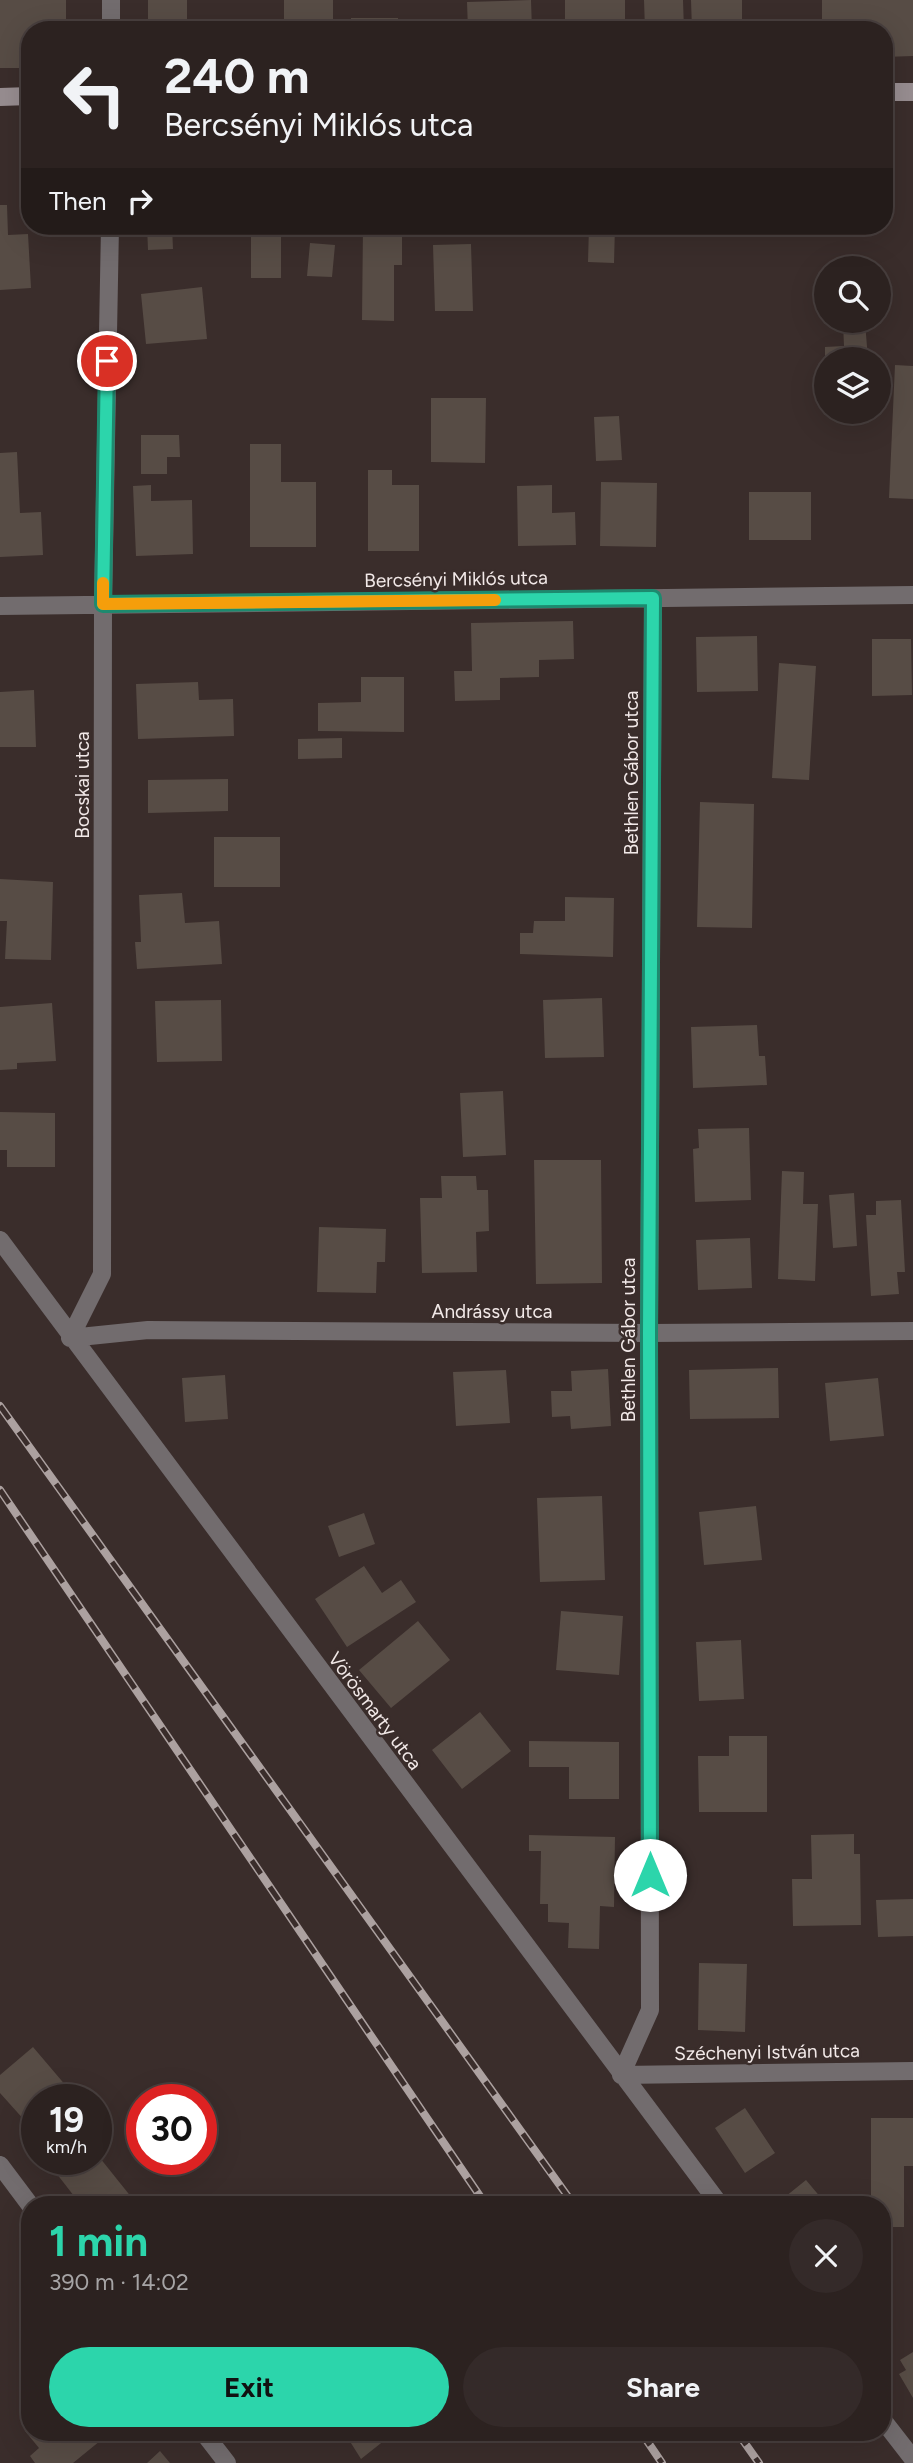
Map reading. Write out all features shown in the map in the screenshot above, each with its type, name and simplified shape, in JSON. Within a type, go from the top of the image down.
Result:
[{"type":"street","points":[[111,0],[111,21]]},
{"type":"street","points":[[893,92],[913,92]]},
{"type":"street","points":[[0,97],[21,96]]},
{"type":"street","name":"Bocskai utca","points":[[71,1338],[103,1274],[103,604],[110,235]]},
{"type":"street","name":"Bercsényi Miklós utca","points":[[0,606],[913,596]]},
{"type":"street","name":"Bethlen Gábor utca","points":[[621,2075],[650,2010],[649,1333],[653,598]]},
{"type":"street","name":"Vörösmarty utca","points":[[0,1240],[713,2196]]},
{"type":"street","name":"Andrássy utca","points":[[71,1338],[148,1330],[649,1333],[913,1331]]},
{"type":"street","name":"Széchenyi István utca","points":[[621,2075],[913,2071]]},
{"type":"street","points":[[0,2165],[23,2196]]},
{"type":"street","points":[[891,2430],[913,2459]]},
{"type":"street","points":[[210,2441],[226,2463]]},
{"type":"building","points":[[0,0],[66,0],[66,21],[21,21],[21,68],[0,68]]},
{"type":"building","points":[[148,0],[187,0],[187,21],[148,21]]},
{"type":"building","points":[[284,0],[333,0],[333,21],[284,21]]},
{"type":"building","points":[[531,0],[532,21],[468,21],[467,2]]},
{"type":"building","points":[[565,0],[625,0],[625,21],[565,21]]},
{"type":"building","points":[[644,0],[683,0],[684,21],[645,21]]},
{"type":"building","points":[[691,0],[742,0],[742,21],[692,21]]},
{"type":"building","points":[[822,0],[913,0],[913,56],[893,57],[893,21],[822,21]]},
{"type":"building","points":[[351,18],[398,18],[398,21],[351,21]]},
{"type":"building","points":[[0,205],[7,205],[8,235],[28,235],[31,288],[0,290]]},
{"type":"building","points":[[147,235],[172,235],[173,249],[148,250]]},
{"type":"building","points":[[251,235],[287,235],[281,237],[281,278],[251,278]]},
{"type":"building","points":[[363,235],[402,235],[402,265],[394,265],[394,321],[362,320]]},
{"type":"building","points":[[589,235],[615,235],[614,263],[588,262]]},
{"type":"building","points":[[310,243],[335,245],[332,277],[307,276]]},
{"type":"building","points":[[471,244],[473,311],[435,311],[433,245]]},
{"type":"building","points":[[202,287],[207,339],[146,344],[141,294]]},
{"type":"building","points":[[843,333],[866,333],[867,347],[825,347],[844,346]]},
{"type":"building","points":[[895,365],[913,366],[913,499],[889,498]]},
{"type":"building","points":[[431,398],[486,398],[485,463],[431,462]]},
{"type":"building","points":[[619,416],[622,460],[596,461],[594,417]]},
{"type":"building","points":[[141,435],[179,435],[180,457],[167,457],[167,474],[141,474]]},
{"type":"building","points":[[250,444],[281,444],[281,482],[316,482],[316,547],[250,547]]},
{"type":"building","points":[[17,452],[20,513],[41,512],[43,555],[0,557],[0,453]]},
{"type":"building","points":[[368,470],[392,470],[392,485],[419,485],[419,551],[368,551]]},
{"type":"building","points":[[601,482],[657,483],[656,547],[600,546]]},
{"type":"building","points":[[151,485],[151,501],[192,500],[193,554],[136,556],[133,486]]},
{"type":"building","points":[[552,485],[552,513],[575,512],[576,545],[518,546],[517,486]]},
{"type":"building","points":[[749,492],[811,492],[811,540],[749,540]]},
{"type":"building","points":[[573,621],[574,659],[539,660],[539,677],[500,678],[500,700],[455,701],[454,671],[472,671],[471,623]]},
{"type":"building","points":[[757,636],[758,691],[697,692],[696,637]]},
{"type":"building","points":[[872,639],[911,639],[912,695],[872,696]]},
{"type":"building","points":[[779,663],[816,666],[809,780],[772,778]]},
{"type":"building","points":[[361,677],[404,677],[404,732],[318,731],[318,703],[361,702]]},
{"type":"building","points":[[198,682],[199,700],[233,699],[234,736],[138,739],[136,684]]},
{"type":"building","points":[[34,690],[36,747],[0,747],[0,692]]},
{"type":"building","points":[[342,738],[342,758],[298,759],[298,739]]},
{"type":"building","points":[[228,779],[228,811],[148,813],[148,780]]},
{"type":"building","points":[[700,802],[754,804],[752,928],[697,927]]},
{"type":"building","points":[[214,837],[280,837],[280,887],[214,887]]},
{"type":"building","points":[[0,879],[53,882],[51,960],[5,959],[7,921],[0,921]]},
{"type":"building","points":[[182,893],[185,923],[219,921],[222,964],[137,969],[135,942],[141,942],[139,895]]},
{"type":"building","points":[[565,897],[614,898],[613,957],[520,954],[520,933],[533,933],[534,921],[565,921]]},
{"type":"building","points":[[602,998],[604,1057],[545,1058],[543,1000]]},
{"type":"building","points":[[221,1000],[222,1061],[157,1062],[155,1001]]},
{"type":"building","points":[[52,1003],[56,1061],[17,1063],[17,1069],[0,1070],[0,1007]]},
{"type":"building","points":[[757,1025],[759,1056],[765,1056],[767,1085],[693,1088],[691,1027]]},
{"type":"building","points":[[503,1091],[506,1155],[463,1157],[460,1093]]},
{"type":"building","points":[[0,1112],[55,1113],[55,1167],[7,1167],[7,1150],[0,1150]]},
{"type":"building","points":[[749,1128],[751,1200],[695,1202],[693,1149],[699,1148],[698,1129]]},
{"type":"building","points":[[534,1160],[601,1160],[602,1283],[536,1284]]},
{"type":"building","points":[[782,1171],[804,1172],[803,1204],[818,1204],[815,1281],[778,1279]]},
{"type":"building","points":[[441,1176],[476,1176],[477,1190],[488,1190],[489,1231],[476,1232],[477,1272],[422,1273],[420,1198],[442,1198]]},
{"type":"building","points":[[854,1193],[857,1246],[833,1248],[829,1195]]},
{"type":"building","points":[[901,1200],[905,1272],[897,1272],[899,1294],[871,1296],[866,1215],[876,1215],[876,1201]]},
{"type":"building","points":[[319,1227],[386,1229],[385,1262],[377,1262],[376,1293],[317,1292]]},
{"type":"building","points":[[750,1238],[752,1288],[698,1290],[696,1240]]},
{"type":"building","points":[[778,1368],[779,1418],[690,1419],[689,1370]]},
{"type":"building","points":[[608,1369],[611,1426],[571,1429],[570,1416],[552,1417],[551,1391],[572,1391],[571,1371]]},
{"type":"building","points":[[506,1370],[510,1423],[456,1426],[453,1372]]},
{"type":"building","points":[[225,1375],[228,1419],[185,1422],[182,1378]]},
{"type":"building","points":[[878,1378],[884,1436],[830,1441],[825,1383]]},
{"type":"building","points":[[602,1496],[605,1580],[540,1582],[537,1498]]},
{"type":"building","points":[[756,1506],[762,1560],[704,1565],[699,1512]]},
{"type":"building","points":[[364,1513],[375,1544],[339,1557],[328,1526]]},
{"type":"building","points":[[364,1566],[382,1593],[401,1580],[416,1602],[347,1647],[315,1599]]},
{"type":"building","points":[[561,1611],[623,1616],[619,1675],[556,1670]]},
{"type":"building","points":[[418,1621],[450,1660],[391,1708],[359,1670]]},
{"type":"building","points":[[741,1640],[744,1699],[699,1701],[696,1642]]},
{"type":"building","points":[[480,1712],[511,1751],[462,1789],[432,1750]]},
{"type":"building","points":[[729,1736],[767,1736],[767,1812],[699,1812],[698,1756],[729,1756]]},
{"type":"building","points":[[529,1741],[619,1742],[619,1799],[569,1799],[569,1767],[529,1767]]},
{"type":"building","points":[[854,1834],[854,1854],[860,1854],[861,1925],[793,1926],[792,1879],[812,1879],[811,1835]]},
{"type":"building","points":[[529,1835],[615,1837],[614,1907],[600,1906],[599,1949],[568,1948],[569,1923],[548,1922],[548,1904],[540,1904],[541,1851],[529,1851]]},
{"type":"building","points":[[913,1899],[913,1936],[878,1937],[876,1900]]},
{"type":"building","points":[[699,1963],[747,1964],[745,2032],[698,2030]]},
{"type":"building","points":[[33,2047],[64,2084],[21,2084],[21,2116],[0,2093],[0,2075]]},
{"type":"building","points":[[745,2108],[775,2153],[745,2173],[715,2128]]},
{"type":"building","points":[[871,2118],[913,2118],[913,2166],[904,2166],[904,2227],[891,2227],[891,2196],[871,2196]]},
{"type":"building","points":[[112,2173],[130,2196],[74,2196],[58,2175]]},
{"type":"building","points":[[806,2180],[819,2196],[786,2196]]},
{"type":"building","points":[[913,2352],[913,2398],[899,2374],[906,2370],[900,2360]]},
{"type":"building","points":[[33,2441],[100,2441],[73,2463],[35,2463],[30,2456],[39,2448]]},
{"type":"building","points":[[350,2441],[384,2441],[361,2459]]},
{"type":"building","points":[[160,2451],[170,2463],[147,2463]]},
{"type":"railway","points":[[0,1406],[568,2196]]},
{"type":"railway","points":[[0,1490],[480,2196]]},
{"type":"railway","points":[[647,2441],[662,2463]]},
{"type":"railway","points":[[743,2441],[759,2463]]},
{"type":"slow traffic","points":[[103,583],[103,604],[495,600]]},
{"type":"route","points":[[107,361],[103,604],[653,598],[649,1333],[650,1875]]}]
